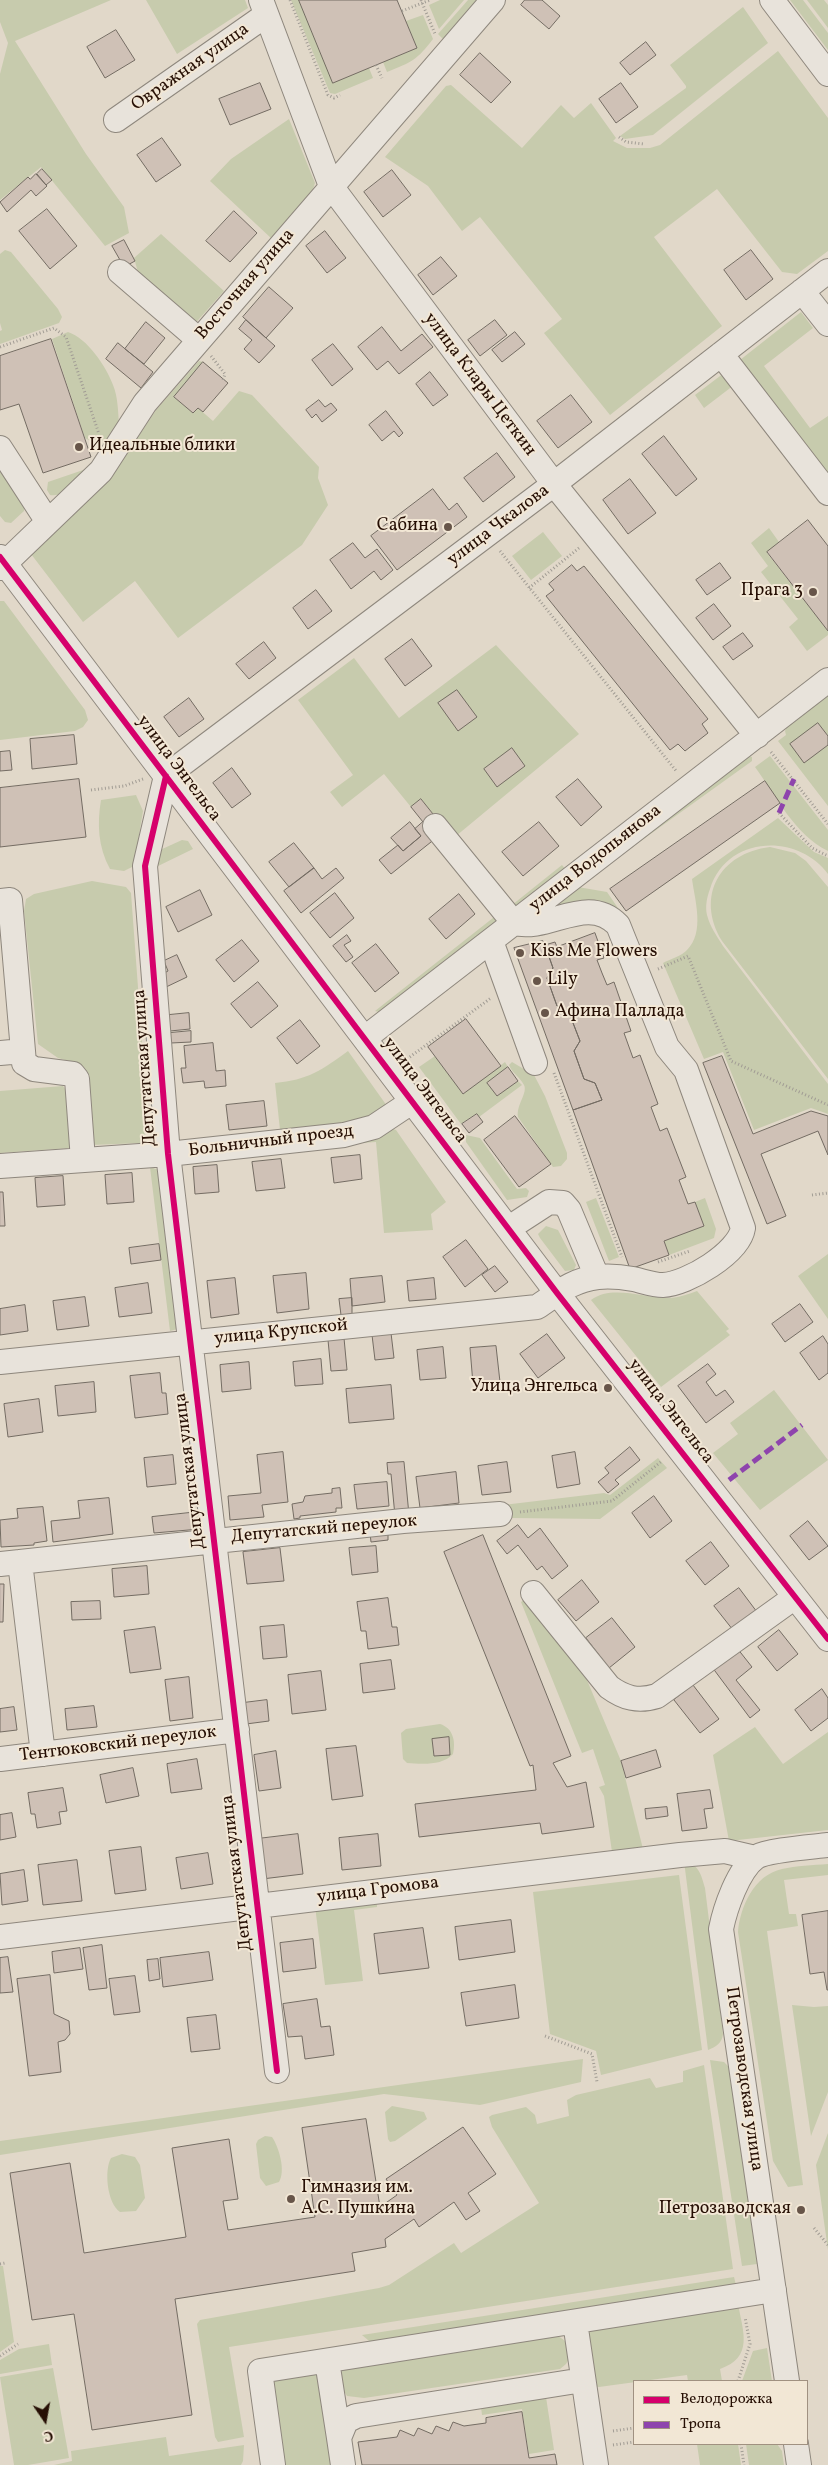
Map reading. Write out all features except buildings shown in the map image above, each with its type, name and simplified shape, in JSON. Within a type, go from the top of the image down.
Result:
[{"type":"street","name":"Восточная улица","points":[[2,563],[48,522],[101,470],[145,403],[494,0]]},
{"type":"street","points":[[772,0],[828,74]]},
{"type":"street","name":"улица Клары Цеткин","points":[[263,8],[331,186],[554,484],[757,736]]},
{"type":"street","name":"Овражная улица","points":[[116,120],[263,8]]},
{"type":"street","name":"улица Чкалова","points":[[157,777],[554,484],[828,271]]},
{"type":"street","points":[[120,272],[199,340]]},
{"type":"street","points":[[802,291],[828,324]]},
{"type":"street","points":[[721,354],[828,493]]},
{"type":"street","points":[[0,448],[48,522]]},
{"type":"street","name":"улица Энгельса","points":[[2,563],[157,777],[365,1038],[557,1293],[828,1639]]},
{"type":"street","name":"улица Водопьянова","points":[[365,1038],[828,680]]},
{"type":"street","name":"Депутатская улица","points":[[157,777],[145,866],[168,1154],[277,2071]]},
{"type":"street","points":[[435,826],[514,923]]},
{"type":"street","points":[[0,901],[10,900],[24,1063],[30,1068],[73,1074],[77,1079],[83,1160]]},
{"type":"street","name":"улица Крупской","points":[[0,1362],[537,1307],[572,1283],[597,1278],[630,1278],[665,1285],[690,1276],[723,1257],[739,1242],[744,1228],[686,1070],[667,1047],[625,938],[611,918],[595,912],[578,912],[526,926],[514,923]]},
{"type":"street","points":[[491,941],[535,1063]]},
{"type":"street","points":[[0,1053],[23,1051]]},
{"type":"street","name":"Больничный проезд","points":[[0,1166],[168,1154],[344,1135],[379,1124],[414,1101]]},
{"type":"street","points":[[509,1228],[549,1202],[563,1203],[570,1210],[597,1278]]},
{"type":"street","name":"Депутатский переулок","points":[[10,1563],[214,1541],[500,1514]]},
{"type":"street","points":[[10,1563],[43,1754]]},
{"type":"street","points":[[533,1593],[609,1687],[620,1695],[636,1699],[657,1696],[795,1597]]},
{"type":"street","name":"Тентюковский переулок","points":[[0,1759],[237,1730]]},
{"type":"street","points":[[755,1858],[828,1845]]},
{"type":"street","name":"улица Громова","points":[[0,1937],[680,1855],[725,1851],[755,1858]]},
{"type":"street","name":"Петрозаводская улица","points":[[755,1858],[742,1876],[732,1895],[724,1912],[721,1929],[787,2380]]},
{"type":"street","points":[[273,2465],[260,2371],[774,2290]]},
{"type":"street","points":[[575,2322],[596,2465]]},
{"type":"street","points":[[327,2361],[343,2465]]},
{"type":"street","points":[[339,2438],[346,2421],[356,2416],[583,2380]]},
{"type":"street","points":[[796,2445],[798,2465]]},
{"type":"path","points":[[290,0],[328,95],[334,98],[340,95]]},
{"type":"path","points":[[402,12],[430,0]]},
{"type":"path","points":[[422,2],[438,41]]},
{"type":"path","points":[[376,65],[382,78]]},
{"type":"path","points":[[619,137],[626,142],[644,144]]},
{"type":"path","points":[[0,347],[54,328],[66,337],[100,435]]},
{"type":"path","points":[[487,534],[681,776]]},
{"type":"path","points":[[529,588],[595,536]]},
{"type":"path","points":[[757,736],[828,824]]},
{"type":"path","points":[[90,790],[124,786],[157,777]]},
{"type":"path","points":[[779,812],[812,848],[828,856]]},
{"type":"path","points":[[639,977],[688,956],[731,1061],[828,1105]]},
{"type":"path","points":[[402,1062],[475,1008]]},
{"type":"path","points":[[563,1097],[630,1278]]},
{"type":"path","points":[[812,1194],[828,1193]]},
{"type":"path","points":[[654,1264],[697,1248]]},
{"type":"path","points":[[500,1514],[612,1501],[679,1448]]},
{"type":"path","points":[[545,2036],[592,2054],[597,2082]]},
{"type":"path","points":[[814,2228],[828,2245]]},
{"type":"path","points":[[0,2264],[5,2263]]},
{"type":"path","points":[[0,2356],[18,2344]]},
{"type":"path","points":[[738,2380],[750,2344]]},
{"type":"path","points":[[740,2445],[744,2465]]},
{"type":"green space","points":[[0,0],[111,0],[15,41],[86,154],[124,207],[129,233],[105,246],[41,167],[0,200],[0,74],[8,43],[0,22]]},
{"type":"green space","points":[[146,0],[245,0],[248,8],[177,54]]},
{"type":"green space","points":[[291,0],[299,0],[333,82],[369,68],[373,78],[335,94],[330,93]]},
{"type":"green space","points":[[440,0],[464,0],[439,29],[429,5]]},
{"type":"green space","points":[[468,0],[477,0],[443,39],[438,34]]},
{"type":"green space","points":[[790,0],[803,0],[828,33],[828,50]]},
{"type":"green space","points":[[807,0],[824,0],[828,5],[828,28]]},
{"type":"green space","points":[[743,7],[768,43],[653,135],[625,139],[620,136],[686,88],[670,65]]},
{"type":"green space","points":[[423,15],[433,39],[423,52],[413,60],[387,72],[383,62],[417,48],[406,21]]},
{"type":"green space","points":[[778,51],[828,118],[828,251],[797,274],[782,272],[717,189],[654,237],[722,326],[610,415],[544,333],[562,319],[480,217],[462,231],[428,186],[385,157],[446,86],[451,85],[522,148],[561,105],[574,118],[591,103],[616,138],[613,141],[627,148],[650,148],[660,145]]},
{"type":"green space","points":[[289,119],[315,183],[313,189],[272,239],[210,181],[231,159]]},
{"type":"green space","points":[[161,234],[224,291],[191,328],[139,276],[134,258]]},
{"type":"green space","points":[[5,250],[11,252],[58,309],[62,317],[59,323],[0,344],[0,331],[2,330],[0,323],[0,254]]},
{"type":"green space","points":[[801,312],[813,328],[764,366],[810,428],[828,416],[828,474],[740,360]]},
{"type":"green space","points":[[68,332],[89,346],[106,370],[115,390],[119,424],[108,440],[101,441],[99,446],[85,438],[52,339]]},
{"type":"green space","points":[[199,361],[203,362],[174,397],[193,413],[198,408],[213,421],[239,391],[252,395],[319,467],[318,478],[328,505],[302,545],[178,638],[135,581],[83,622],[31,554],[122,461],[156,410]]},
{"type":"green space","points":[[728,370],[738,382],[704,408],[695,395]]},
{"type":"green space","points":[[92,467],[68,490],[56,495],[50,495],[47,490],[48,482]]},
{"type":"green space","points":[[0,468],[24,506],[24,511],[11,523],[5,522],[0,516]]},
{"type":"green space","points":[[769,528],[779,542],[767,553],[828,631],[828,635],[807,651],[789,627],[798,619],[761,572],[768,566],[751,543]]},
{"type":"green space","points":[[543,532],[562,556],[531,580],[512,556]]},
{"type":"green space","points":[[0,601],[4,601],[85,710],[88,720],[83,727],[75,731],[0,740]]},
{"type":"green space","points":[[496,645],[579,734],[456,836],[437,819],[421,799],[411,807],[384,774],[342,807],[330,792],[353,775],[298,700],[354,658],[399,718]]},
{"type":"green space","points":[[828,693],[828,806],[778,741],[786,735],[785,731],[788,724]]},
{"type":"green space","points":[[749,756],[752,757],[752,761],[588,879]]},
{"type":"green space","points":[[770,756],[828,830],[828,851],[816,844],[796,825],[755,767]]},
{"type":"green space","points":[[136,795],[143,811],[134,866],[124,871],[110,869],[101,844],[99,818],[101,800]]},
{"type":"green space","points":[[778,818],[814,852],[828,858],[828,874],[815,860],[799,851],[781,846],[763,846],[746,850],[731,858],[718,871],[708,895],[707,915],[723,946],[828,1084],[828,1114],[811,1108],[754,1130],[723,1052],[704,1059],[663,963],[685,952],[693,943],[696,934],[697,916],[692,879]]},
{"type":"green space","points":[[182,840],[188,841],[193,849],[156,867],[160,850]]},
{"type":"green space","points":[[770,847],[795,853],[806,861],[828,887],[828,1079],[722,941],[714,924],[711,908],[712,893],[717,879],[738,858],[752,851]]},
{"type":"green space","points":[[562,865],[566,870],[516,910],[512,905]]},
{"type":"green space","points":[[92,881],[126,887],[131,893],[147,1109],[143,1116],[145,1140],[141,1143],[92,1145],[82,1074],[76,1063],[58,1058],[38,1044],[24,911],[26,899],[34,894]]},
{"type":"green space","points":[[572,886],[607,892],[620,911],[616,915],[536,913]]},
{"type":"green space","points":[[498,914],[502,919],[382,1013],[375,1011]]},
{"type":"green space","points":[[348,1051],[387,1106],[364,1120],[350,1124],[322,1128],[280,1130],[275,1083],[306,1077],[330,1064]]},
{"type":"green space","points":[[435,1056],[463,1094],[505,1062],[508,1067],[487,1083],[497,1096],[518,1081],[522,1085],[479,1117],[476,1114],[461,1124],[419,1067]]},
{"type":"green space","points":[[512,1062],[534,1075],[545,1096],[567,1153],[567,1159],[561,1166],[553,1167],[518,1117],[525,1088],[510,1068],[509,1065]]},
{"type":"green space","points":[[63,1086],[66,1090],[70,1148],[0,1153],[0,1091]]},
{"type":"green space","points":[[393,1129],[396,1130],[446,1202],[431,1214],[433,1230],[384,1233],[376,1142],[362,1143]]},
{"type":"green space","points":[[466,1135],[480,1138],[517,1189],[526,1188],[529,1191],[527,1197],[507,1200],[466,1142]]},
{"type":"green space","points":[[150,1167],[159,1170],[178,1329],[170,1331]]},
{"type":"green space","points":[[596,1198],[619,1257],[609,1261],[586,1202]]},
{"type":"green space","points":[[705,1198],[716,1229],[714,1238],[669,1255],[664,1241],[703,1226],[695,1202]]},
{"type":"green space","points":[[546,1226],[558,1230],[576,1265],[574,1270],[565,1271],[540,1238],[538,1234]]},
{"type":"green space","points":[[828,1254],[828,1319],[798,1276]]},
{"type":"green space","points":[[697,1291],[729,1329],[726,1331],[730,1335],[661,1387],[591,1300],[609,1293],[630,1293],[671,1298]]},
{"type":"green space","points":[[774,1390],[828,1460],[760,1510],[713,1453],[738,1434],[730,1423]]},
{"type":"green space","points":[[658,1458],[667,1468],[600,1519],[512,1518],[505,1523],[503,1505],[604,1493],[610,1495]]},
{"type":"green space","points":[[528,1597],[584,1673],[621,1761],[643,1849],[612,1852],[604,1796],[599,1787],[605,1785],[593,1749],[582,1753],[521,1602]]},
{"type":"green space","points":[[440,1724],[451,1732],[454,1744],[453,1754],[438,1762],[425,1764],[407,1763],[403,1759],[401,1733],[406,1729]]},
{"type":"green space","points":[[755,1727],[783,1764],[828,1732],[828,1830],[729,1841],[713,1755]]},
{"type":"green space","points":[[684,1861],[693,1865],[699,1871],[705,1888],[723,2034],[718,2044],[708,2050]]},
{"type":"green space","points":[[828,1864],[828,1875],[784,1880],[789,1914],[796,1914],[798,1926],[767,1931],[803,2185],[788,2187],[773,2161],[738,1932],[739,1922],[750,1893],[756,1885],[772,1872],[799,1866]]},
{"type":"green space","points":[[679,1875],[702,2050],[601,2075],[596,2051],[550,2034],[533,1892]]},
{"type":"green space","points":[[377,1903],[377,1907],[354,1910],[363,1981],[325,1985],[315,1906]]},
{"type":"green space","points":[[792,2005],[828,2006],[828,2092],[811,2136]]},
{"type":"green space","points":[[583,2059],[581,2082],[480,2105],[384,2094],[0,2155],[0,2141]]},
{"type":"green space","points":[[710,2060],[724,2062],[729,2067],[757,2264],[742,2266]]},
{"type":"green space","points":[[704,2065],[733,2269],[229,2347],[244,2437],[218,2442],[215,2437],[197,2324],[200,2320],[379,2288],[389,2285],[454,2243],[461,2253],[539,2203],[492,2127],[489,2117],[526,2107],[535,2115],[537,2124],[569,2116],[567,2100],[576,2095],[650,2078],[656,2088],[683,2082],[683,2071]]},
{"type":"green space","points":[[392,2106],[424,2112],[427,2119],[395,2141],[390,2142],[385,2112]]},
{"type":"green space","points":[[828,2133],[828,2250],[816,2165]]},
{"type":"green space","points":[[265,2136],[272,2137],[275,2141],[282,2166],[279,2182],[266,2186],[260,2178],[256,2144],[258,2140]]},
{"type":"green space","points":[[122,2154],[135,2157],[140,2165],[145,2198],[136,2211],[120,2212],[112,2201],[108,2186],[107,2178],[111,2158]]},
{"type":"green space","points":[[0,2266],[3,2266],[14,2342],[0,2352]]},
{"type":"green space","points":[[734,2277],[737,2289],[375,2346],[362,2335]]},
{"type":"green space","points":[[738,2304],[744,2342],[738,2358],[720,2369],[722,2380],[688,2380],[687,2375],[650,2380],[633,2380],[633,2382],[599,2387],[594,2386],[584,2335],[590,2330]]},
{"type":"green space","points":[[557,2336],[567,2344],[570,2357],[560,2369],[364,2398],[347,2396],[341,2385],[340,2378],[344,2366]]},
{"type":"green space","points":[[49,2344],[52,2365],[0,2374],[0,2360],[19,2349]]},
{"type":"green space","points":[[767,2348],[772,2380],[742,2380],[753,2351]]},
{"type":"green space","points":[[53,2368],[69,2458],[28,2465],[14,2465],[0,2377]]},
{"type":"green space","points":[[321,2370],[336,2465],[281,2465],[269,2378]]},
{"type":"green space","points":[[546,2397],[554,2450],[529,2454],[522,2409],[482,2415],[481,2407]]},
{"type":"green space","points":[[166,2437],[169,2456],[244,2445],[243,2461],[241,2465],[54,2465],[72,2461],[71,2451]]},
{"type":"green space","points":[[697,2445],[738,2445],[741,2465],[700,2465]]},
{"type":"green space","points":[[746,2445],[778,2445],[782,2451],[784,2465],[749,2465]]},
{"type":"marked path","points":[[779,813],[794,779]]},
{"type":"marked path","points":[[729,1480],[802,1425]]},
{"type":"cycle path","points":[[0,557],[557,1293],[828,1639]]},
{"type":"cycle path","points":[[166,776],[145,866],[168,1154],[277,2071]]},
{"type":"place","name":"Идеальные блики","points":[[79,447]]},
{"type":"place","name":"Сабина","points":[[448,527]]},
{"type":"place","name":"Прага 3","points":[[813,592]]},
{"type":"place","name":"Kiss Me Flowers","points":[[520,953]]},
{"type":"place","name":"Lily","points":[[537,981]]},
{"type":"place","name":"Афина Паллада","points":[[545,1013]]},
{"type":"place","name":"Улица Энгельса","points":[[608,1388]]},
{"type":"place","name":"Гимназия им. А.С. Пушкина","points":[[291,2199]]},
{"type":"place","name":"Петрозаводская","points":[[801,2210]]}]
